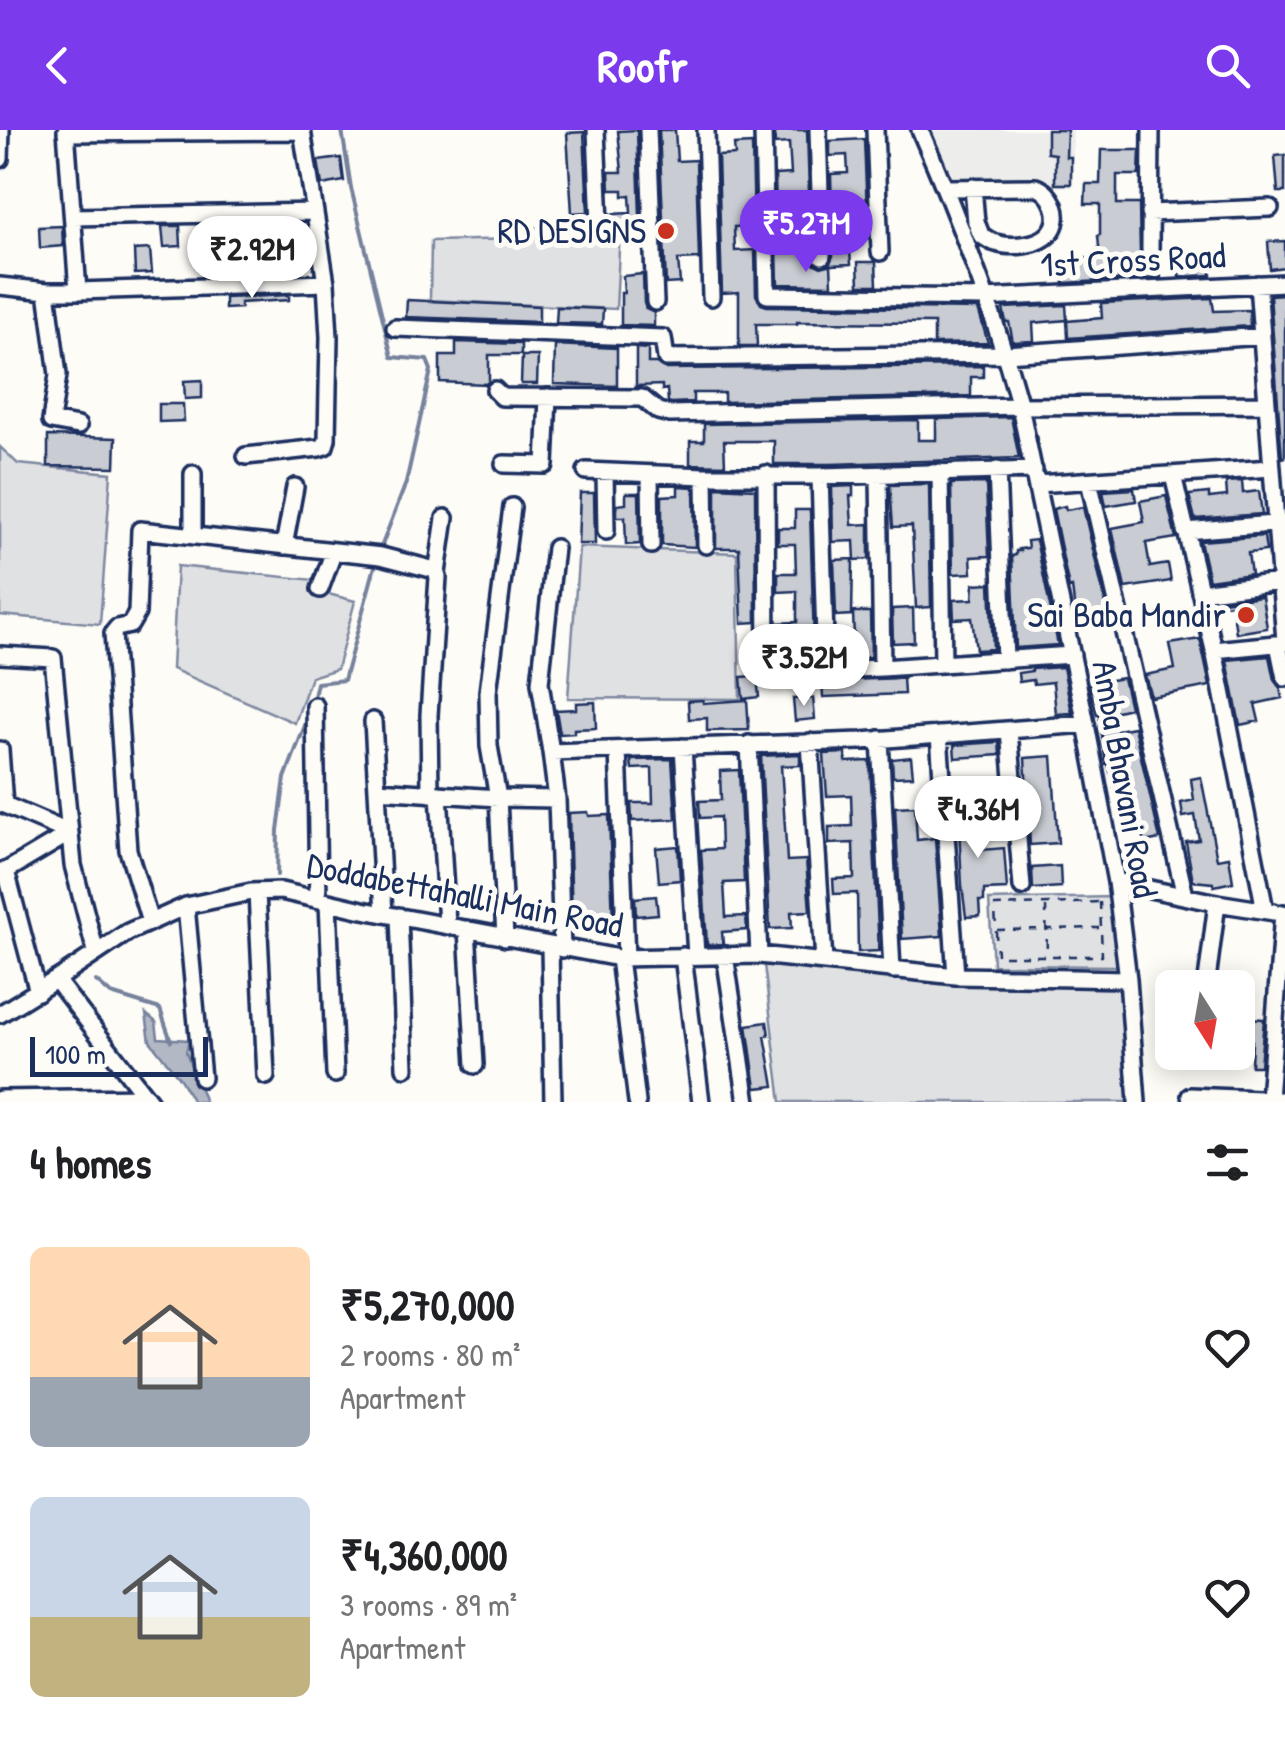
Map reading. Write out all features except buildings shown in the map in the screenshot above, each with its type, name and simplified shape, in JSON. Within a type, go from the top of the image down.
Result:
[{"type":"street","points":[[0,130],[0,159]]},
{"type":"street","points":[[78,291],[66,132],[302,130],[326,283],[330,337],[327,438],[325,446],[319,448],[246,456]]},
{"type":"street","points":[[596,130],[600,224]]},
{"type":"street","points":[[648,130],[655,302]]},
{"type":"street","points":[[706,130],[711,297]]},
{"type":"street","name":"1st Cross Road","points":[[763,130],[767,294],[985,298],[1285,283]]},
{"type":"street","points":[[818,130],[822,256]]},
{"type":"street","points":[[874,130],[880,252]]},
{"type":"street","name":"Amba Bhavani Road","points":[[920,130],[946,188],[1006,354],[1020,406],[1116,882],[1137,1102]]},
{"type":"street","points":[[1150,250],[1152,130]]},
{"type":"street","points":[[946,188],[973,187],[1036,186],[1047,190],[1054,201],[1056,220],[1050,233],[1036,242],[1019,245],[996,243],[981,236],[973,187]]},
{"type":"street","points":[[1149,213],[1270,208]]},
{"type":"street","points":[[72,217],[314,212]]},
{"type":"street","points":[[0,286],[47,292],[326,283]]},
{"type":"street","points":[[1258,284],[1271,468],[1280,524],[1285,678]]},
{"type":"street","points":[[47,292],[58,374],[51,421],[78,426]]},
{"type":"street","points":[[394,328],[662,338],[666,358],[1006,354],[1262,336]]},
{"type":"street","points":[[495,390],[502,396],[642,398],[658,411],[670,414],[1266,404]]},
{"type":"street","points":[[504,464],[544,465],[548,397]]},
{"type":"street","points":[[586,471],[879,476],[997,470],[1090,481],[1271,468]]},
{"type":"street","points":[[997,470],[1005,660]]},
{"type":"street","points":[[605,472],[606,531]]},
{"type":"street","points":[[940,472],[943,664]]},
{"type":"street","points":[[193,474],[193,536]]},
{"type":"street","points":[[650,474],[651,545]]},
{"type":"street","points":[[766,474],[767,670],[882,668],[1072,654]]},
{"type":"street","points":[[1173,475],[1214,650],[1265,910]]},
{"type":"street","points":[[705,476],[706,545]]},
{"type":"street","points":[[820,476],[826,670]]},
{"type":"street","points":[[879,476],[882,668]]},
{"type":"street","points":[[1090,481],[1185,896]]},
{"type":"street","points":[[284,546],[295,487]]},
{"type":"street","points":[[505,938],[488,692],[512,508]]},
{"type":"street","points":[[445,518],[437,573],[429,715],[446,924]]},
{"type":"street","points":[[1186,531],[1280,524]]},
{"type":"street","points":[[150,922],[128,850],[113,633],[116,628],[130,625],[137,613],[140,530],[377,556],[437,573]]},
{"type":"street","points":[[553,1102],[557,799],[540,683],[555,548]]},
{"type":"street","points":[[320,589],[334,551]]},
{"type":"street","points":[[1200,592],[1280,582]]},
{"type":"street","points":[[1214,650],[1283,643]]},
{"type":"street","points":[[0,654],[53,658],[74,865],[96,953]]},
{"type":"street","points":[[315,706],[335,1074]]},
{"type":"street","points":[[372,721],[406,1068]]},
{"type":"street","points":[[551,752],[880,739],[1086,724]]},
{"type":"street","points":[[1009,730],[1022,887]]},
{"type":"street","points":[[939,735],[956,976]]},
{"type":"street","points":[[880,739],[892,970]]},
{"type":"street","points":[[810,742],[824,960]]},
{"type":"street","points":[[750,744],[759,955]]},
{"type":"street","points":[[683,746],[690,955],[701,1102]]},
{"type":"street","points":[[0,750],[2,804],[70,833]]},
{"type":"street","points":[[618,750],[622,958],[637,1102]]},
{"type":"street","points":[[377,790],[557,799]]},
{"type":"street","points":[[38,992],[3,871],[70,833]]},
{"type":"street","points":[[1116,882],[1284,913],[1277,1099],[1190,1096]]},
{"type":"street","name":"Doddabettahalli Main Road","points":[[0,1014],[128,932],[186,906],[282,891],[622,958],[759,955],[956,976],[1128,979]]},
{"type":"street","points":[[257,892],[266,1076]]},
{"type":"street","points":[[1208,970],[1217,903]]},
{"type":"street","points":[[186,906],[202,1078]]},
{"type":"street","points":[[467,929],[475,1064]]},
{"type":"street","points":[[725,955],[747,1102]]},
{"type":"street","points":[[56,980],[148,1100]]},
{"type":"street","points":[[0,1098],[148,1100]]},
{"type":"path","points":[[1100,902],[1102,956],[997,956],[995,906],[1046,904],[1100,902]]},
{"type":"path","points":[[1046,904],[1047,956]]},
{"type":"path","points":[[996,930],[1101,928]]},
{"type":"shaded area","points":[[930,130],[1073,130],[1072,187],[952,181]]},
{"type":"shaded area","points":[[526,227],[620,230],[616,309],[430,300],[431,241],[526,239]]},
{"type":"shaded area","points":[[0,447],[18,464],[111,473],[100,624],[0,615]]},
{"type":"shaded area","points":[[579,547],[737,553],[740,699],[568,698]]},
{"type":"shaded area","points":[[177,566],[315,580],[313,590],[355,601],[337,669],[311,677],[295,723],[172,669]]},
{"type":"shaded area","points":[[1111,897],[1118,966],[993,965],[989,900]]},
{"type":"shaded area","points":[[764,965],[962,983],[1122,988],[1130,1102],[781,1102]]},
{"type":"shaded area","points":[[146,1014],[156,1022],[158,1038],[189,1040],[186,1052],[205,1102],[193,1102],[150,1041]]},
{"type":"waterway","points":[[342,130],[351,188],[392,357],[427,360],[431,370],[406,483],[380,550]]},
{"type":"waterway","points":[[313,701],[317,683],[344,680],[377,559]]},
{"type":"waterway","points":[[277,875],[285,778],[309,715]]},
{"type":"waterway","points":[[96,981],[111,994],[160,1009],[171,1041]]},
{"type":"place","name":"RD DESIGNS","points":[[666,231]]},
{"type":"place","name":"Sai Baba Mandir","points":[[1246,615]]}]
